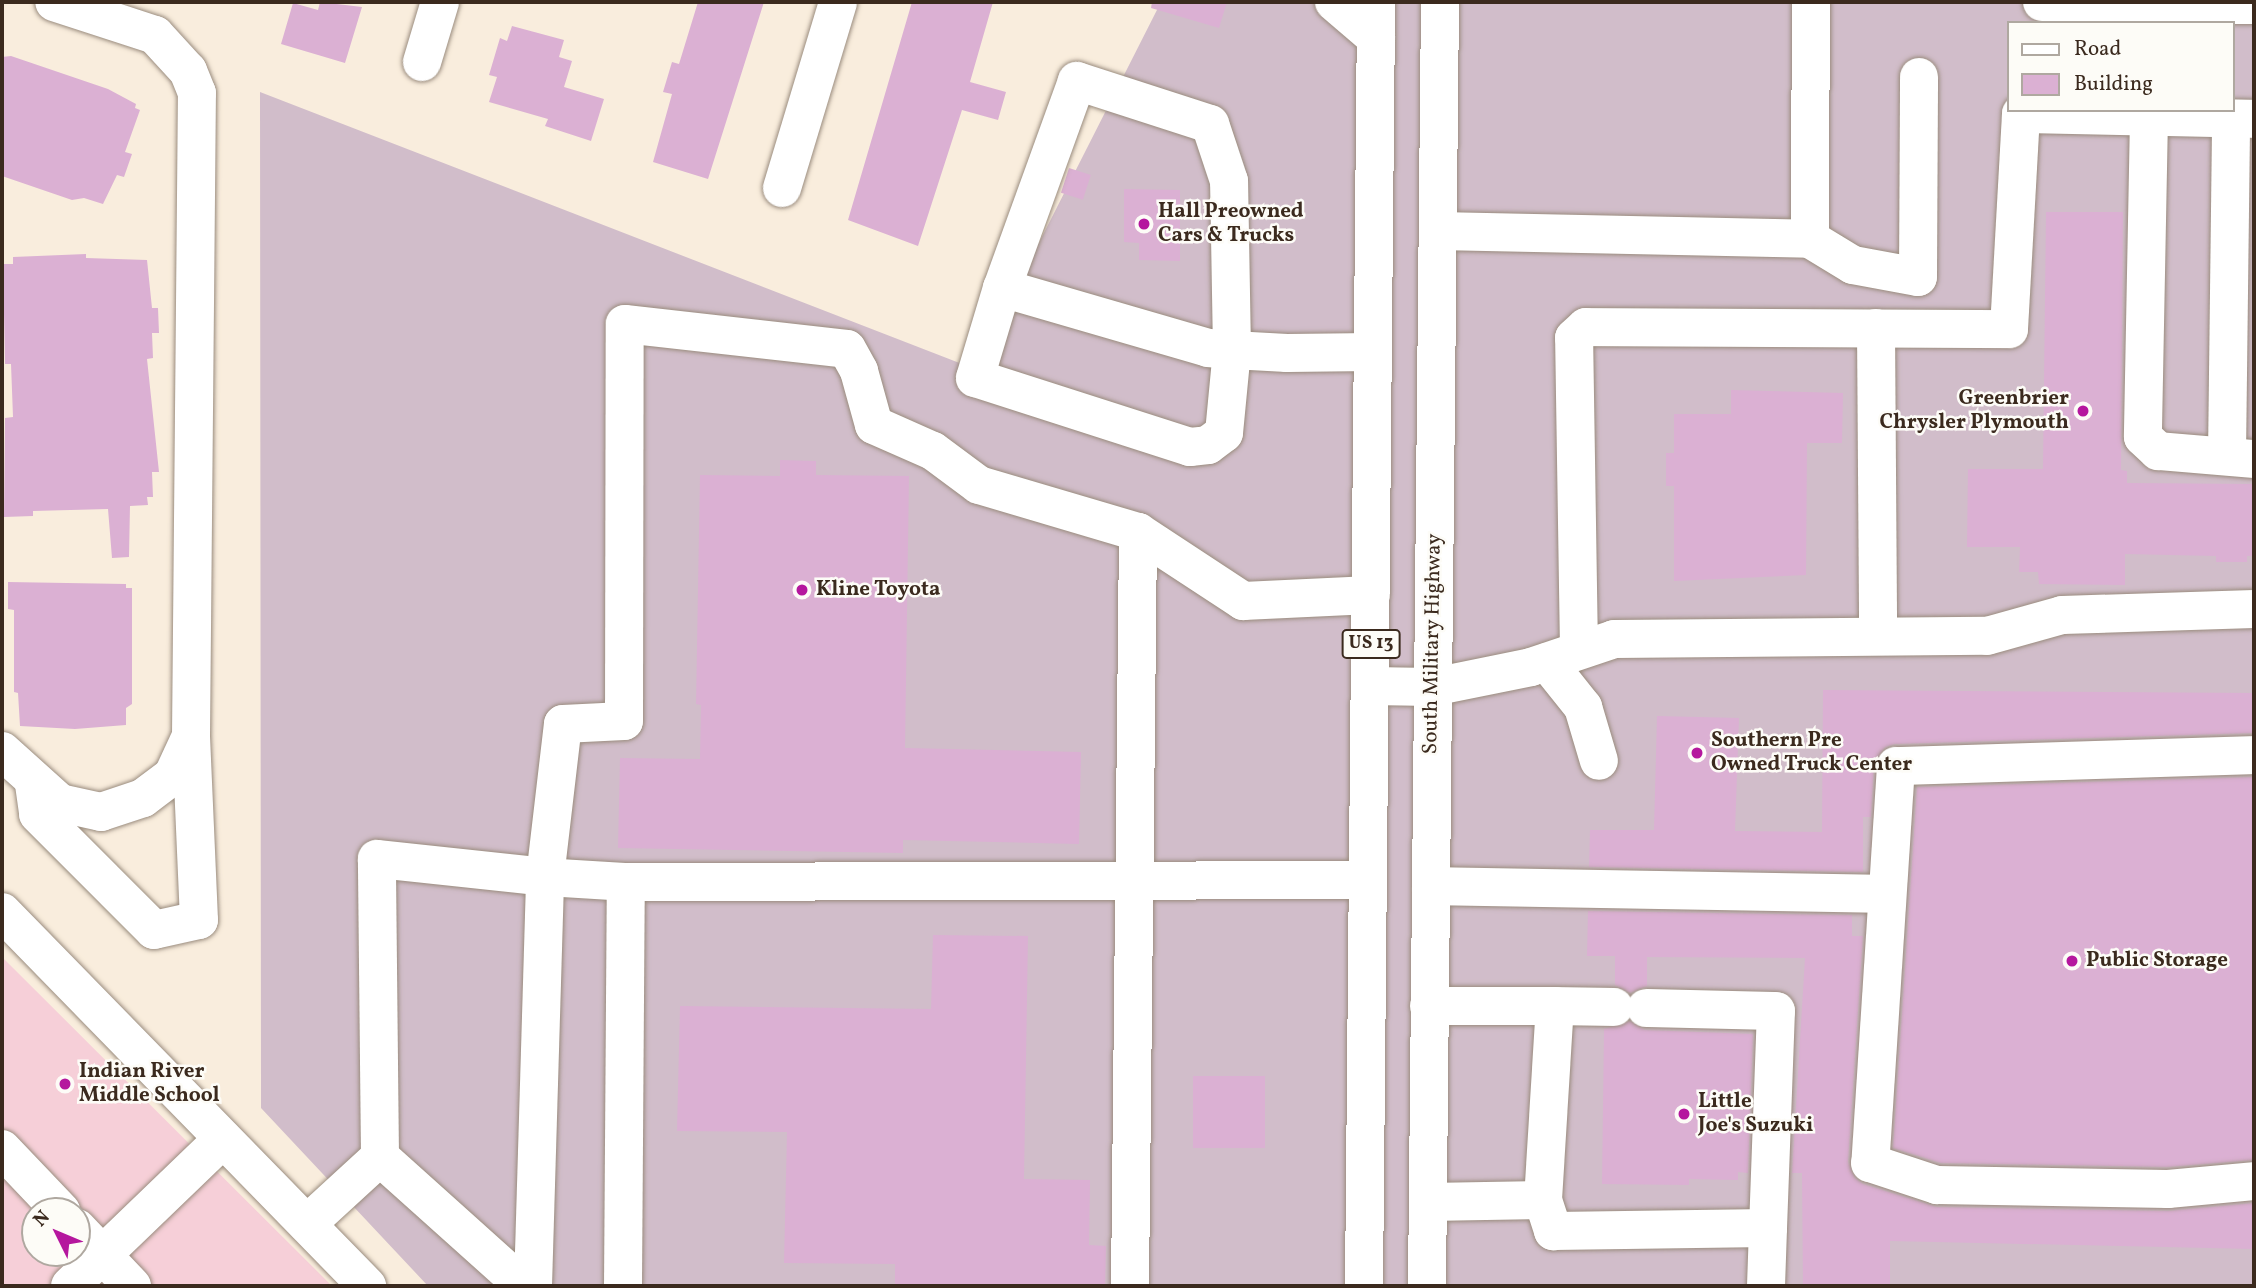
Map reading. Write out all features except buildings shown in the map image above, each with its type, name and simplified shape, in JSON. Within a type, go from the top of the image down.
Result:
[{"type":"main road","points":[[34,784],[38,814],[154,930],[199,920],[191,736],[197,93],[188,71],[155,35],[54,2]]},
{"type":"main road","points":[[422,62],[440,2]]},
{"type":"main road","points":[[782,188],[838,2]]},
{"type":"main road","points":[[1334,2],[1376,20]]},
{"type":"main road","name":"South Military Highway","points":[[1427,1286],[1440,2]]},
{"type":"main road","points":[[1810,239],[1811,2]]},
{"type":"main road","points":[[2021,21],[2022,2]]},
{"type":"main road","points":[[2042,2],[2254,5]]},
{"type":"main road","name":"US 13","points":[[1364,1286],[1376,20]]},
{"type":"main road","points":[[1916,328],[1919,77]]},
{"type":"main road","points":[[1077,81],[1210,124],[1230,181],[1232,350],[1224,433],[1208,444],[1190,447],[975,378],[1002,288],[1077,81]]},
{"type":"main road","points":[[1599,761],[1583,707],[1563,656],[1574,338],[1586,327],[2009,329],[2021,112],[2243,119],[2241,457],[2158,451],[2143,437],[2149,117]]},
{"type":"main road","points":[[1438,231],[1810,239],[1853,265],[1918,277]]},
{"type":"main road","points":[[1002,288],[1195,345],[1232,350],[1373,352]]},
{"type":"main road","points":[[533,1286],[545,877],[563,724],[624,721],[621,443],[625,324],[847,349],[859,371],[874,425],[933,451],[979,485],[1138,531],[1243,601],[1371,595]]},
{"type":"main road","points":[[1876,328],[1878,635]]},
{"type":"main road","points":[[1130,1286],[1132,877],[1138,531]]},
{"type":"main road","points":[[1370,686],[1433,687],[1563,656],[1614,639],[1987,636],[2062,615],[2254,609]]},
{"type":"main road","points":[[2,751],[34,784],[60,803],[101,812],[143,798],[173,775],[191,736]]},
{"type":"main road","points":[[2254,755],[1896,766],[1870,1163],[1937,1185],[2168,1189],[2254,1181]]},
{"type":"main road","points":[[524,1286],[380,1157],[377,859],[545,877],[626,882],[1132,877],[1368,880]]},
{"type":"main road","points":[[623,1286],[626,882]]},
{"type":"main road","points":[[1431,886],[1887,894]]},
{"type":"main road","points":[[2,912],[368,1286]]},
{"type":"main road","points":[[1429,1006],[1776,1011],[1766,1286]]},
{"type":"main road","points":[[1555,1006],[1543,1200],[1553,1231],[1768,1228]]},
{"type":"main road","points":[[91,1241],[223,1139]]},
{"type":"main road","points":[[2,1149],[48,1197]]},
{"type":"main road","points":[[307,1224],[380,1157]]},
{"type":"main road","points":[[1428,1202],[1543,1200]]},
{"type":"main road","points":[[91,1243],[132,1286]]},
{"type":"main road","points":[[70,1286],[79,1267]]},
{"type":"shaded area","points":[[1161,2],[2254,2],[2254,1286],[428,1286],[261,1108],[260,92],[975,369]]},
{"type":"shaded area","name":"Indian River Middle School","points":[[2,957],[332,1286],[2,1286]]},
{"type":"place","name":"Hall Preowned Cars & Trucks","points":[[1144,224]]},
{"type":"place","name":"Greenbrier Chrysler Plymouth","points":[[2083,411]]},
{"type":"place","name":"Kline Toyota","points":[[802,590]]},
{"type":"place","name":"Southern Pre Owned Truck Center","points":[[1697,753]]},
{"type":"place","name":"Public Storage","points":[[2072,961]]},
{"type":"place","name":"Indian River Middle School","points":[[65,1084]]},
{"type":"place","name":"Little Joe's Suzuki","points":[[1684,1114]]}]
